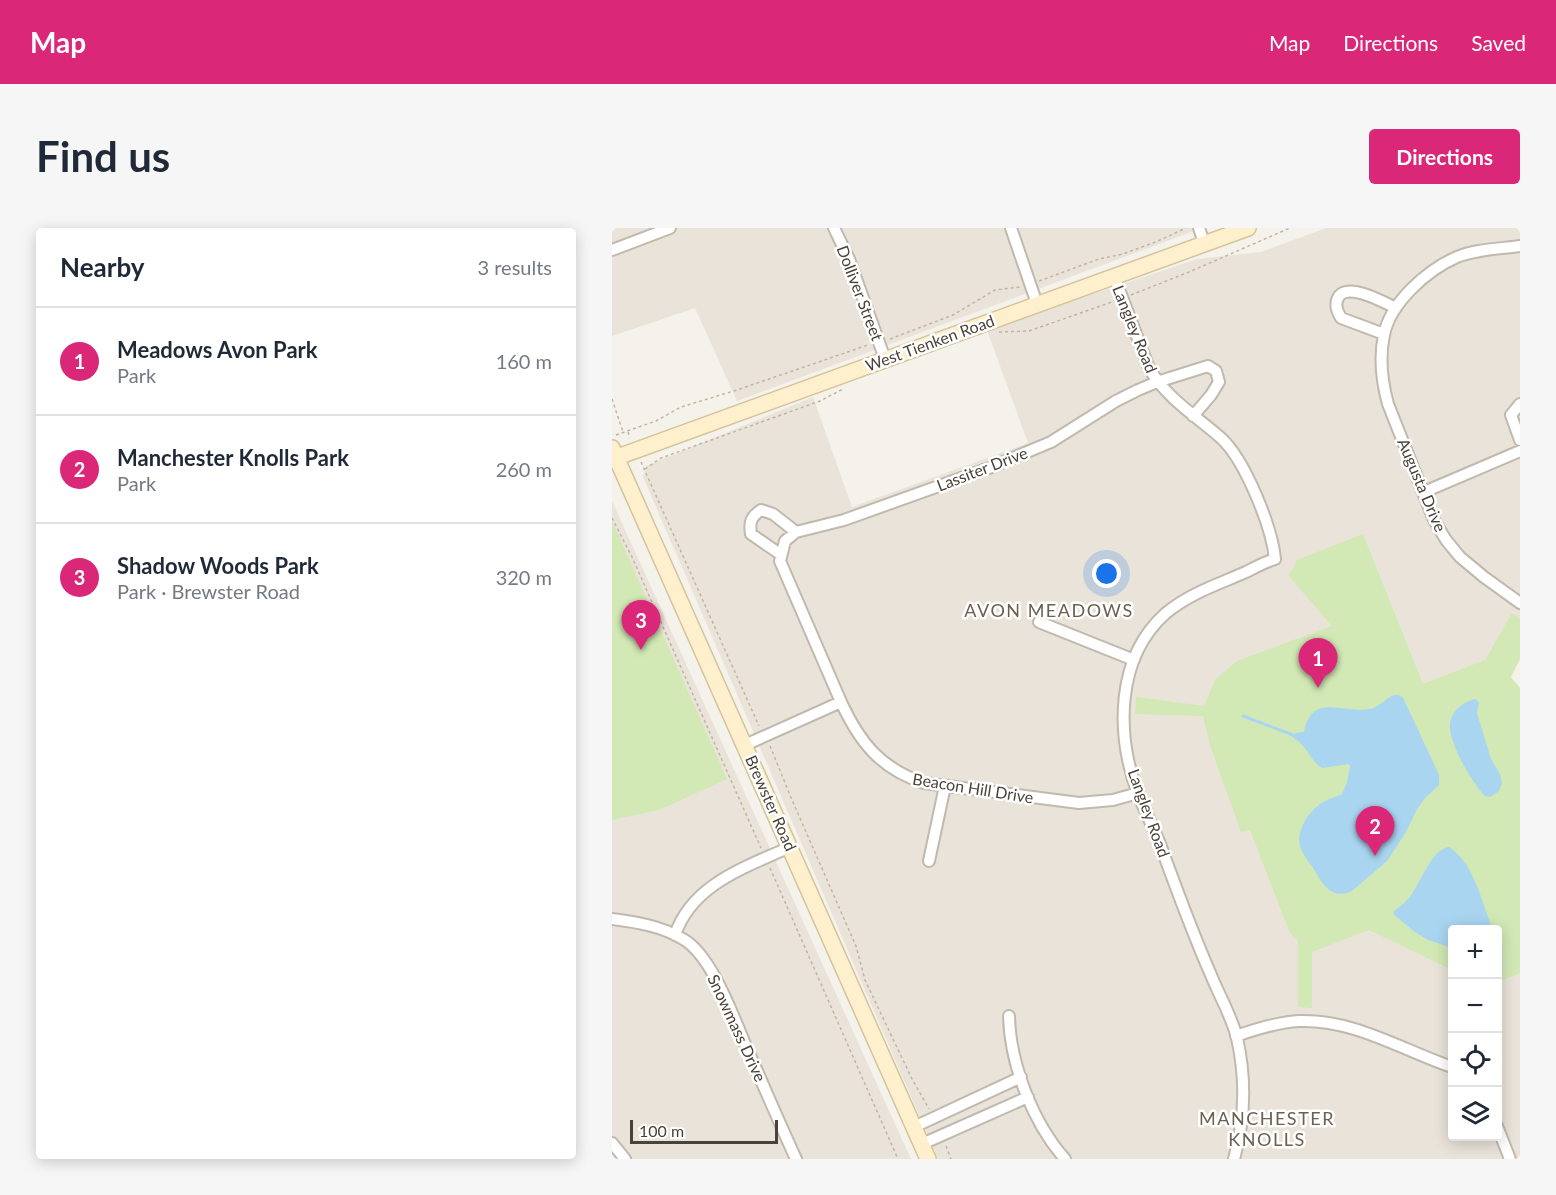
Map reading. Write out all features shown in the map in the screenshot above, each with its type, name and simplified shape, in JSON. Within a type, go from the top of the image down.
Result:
[{"type":"street","points":[[612,250],[670,228]]},
{"type":"street","name":"Dolliver Street","points":[[834,228],[849,260],[885,359]]},
{"type":"street","points":[[1011,228],[1037,304]]},
{"type":"street","points":[[1199,228],[1204,243]]},
{"type":"street","name":"West Tienken Road","points":[[613,455],[1248,228]]},
{"type":"street","name":"Augusta Drive","points":[[1520,246],[1459,256],[1435,268],[1416,284],[1396,308],[1384,334],[1383,384],[1397,427],[1434,519],[1446,540],[1460,557],[1520,603]]},
{"type":"street","name":"Langley Road","points":[[1114,276],[1149,368],[1157,382],[1177,404],[1222,439],[1235,454],[1261,511],[1274,547],[1275,559],[1204,589],[1179,604],[1156,624],[1140,646],[1134,660],[1127,680],[1123,706],[1125,739],[1138,793],[1156,834],[1187,920],[1236,1035],[1242,1076],[1243,1115],[1234,1159]]},
{"type":"street","points":[[1384,334],[1341,318],[1336,310],[1340,295],[1347,291],[1355,291],[1396,308]]},
{"type":"street","name":"Langley Road","points":[[1157,382],[1208,366],[1216,371],[1219,382],[1193,416]]},
{"type":"street","name":"Lassiter Drive","points":[[796,532],[844,520],[989,468],[1051,442],[1116,401],[1157,382]]},
{"type":"street","points":[[1520,404],[1511,415],[1520,440]]},
{"type":"street","points":[[1424,492],[1520,451]]},
{"type":"street","name":"Brewster Road","points":[[613,455],[745,745],[928,1159]]},
{"type":"street","points":[[745,745],[841,702],[780,561],[785,541],[796,532],[773,514],[761,510],[752,517],[749,524],[751,534],[780,554]]},
{"type":"street","points":[[1039,622],[1134,660]]},
{"type":"street","name":"Beacon Hill Drive","points":[[841,702],[852,726],[865,743],[889,767],[914,780],[1018,797],[1079,803],[1113,800],[1138,793]]},
{"type":"street","points":[[929,861],[945,786]]},
{"type":"street","points":[[675,935],[693,904],[711,887],[727,875],[790,847]]},
{"type":"street","name":"Snowmass Drive","points":[[612,919],[660,928],[684,939],[702,956],[720,989],[796,1159]]},
{"type":"street","points":[[1009,1016],[1012,1051],[1028,1097],[1049,1140],[1065,1159]]},
{"type":"street","points":[[1236,1035],[1281,1023],[1325,1022],[1351,1027],[1448,1065]]},
{"type":"street","points":[[914,1127],[1021,1077]]},
{"type":"street","points":[[922,1144],[1028,1097]]},
{"type":"street","points":[[972,1099],[981,1118]]},
{"type":"street","points":[[1502,1139],[1510,1159]]},
{"type":"street","points":[[612,1143],[625,1159]]},
{"type":"path","points":[[612,436],[656,421],[681,407],[928,326],[953,315],[995,290],[1022,287],[1099,259],[1123,254],[1186,228]]},
{"type":"path","points":[[996,333],[1029,332],[1189,272],[1290,228]]},
{"type":"path","points":[[851,385],[820,401],[661,458],[645,470],[765,736],[856,946],[865,980],[933,1118]]},
{"type":"path","points":[[612,399],[624,433]]},
{"type":"path","points":[[612,518],[632,557],[898,1159]]},
{"type":"path","points":[[941,1135],[951,1159]]},
{"type":"shaded area","points":[[612,228],[1202,228],[737,401],[695,308],[612,336]]},
{"type":"shaded area","points":[[1326,228],[1520,228],[1520,619],[1512,614],[1485,660],[1520,929],[1520,1159],[938,1159],[643,477],[646,466],[813,397],[852,507],[1028,443],[987,330],[1197,259],[1261,252]]},
{"type":"shaded area","points":[[612,501],[911,1159],[612,1159]]},
{"type":"green space","points":[[612,521],[727,779],[659,810],[612,820]]},
{"type":"green space","points":[[1363,534],[1423,684],[1485,660],[1512,613],[1520,619],[1520,659],[1511,677],[1520,688],[1520,973],[1502,980],[1502,925],[1448,925],[1448,968],[1369,930],[1312,952],[1312,1008],[1298,1007],[1298,941],[1290,933],[1250,830],[1241,832],[1211,748],[1203,716],[1135,714],[1136,697],[1204,706],[1215,680],[1237,661],[1332,626],[1288,575],[1297,560]]},
{"type":"water","points":[[1394,695],[1403,698],[1439,775],[1439,785],[1417,809],[1406,832],[1387,861],[1352,891],[1338,894],[1328,889],[1320,879],[1302,851],[1299,836],[1304,822],[1313,810],[1325,801],[1342,794],[1350,766],[1348,764],[1322,768],[1303,745],[1292,736],[1304,732],[1308,720],[1314,712],[1321,708],[1370,709]]},
{"type":"water","points":[[1476,699],[1479,703],[1477,713],[1491,759],[1500,774],[1502,783],[1499,791],[1490,797],[1485,796],[1468,772],[1450,732],[1451,719],[1456,711],[1463,704]]},
{"type":"water","points":[[1449,847],[1466,864],[1477,885],[1492,925],[1448,925],[1448,947],[1428,940],[1394,915],[1394,911],[1406,902],[1413,892],[1431,861],[1443,849]]},
{"type":"waterway","points":[[1243,716],[1293,735]]},
{"type":"place","name":"Shadow Woods Park","points":[[641,650]]},
{"type":"place","name":"Meadows Avon Park","points":[[1318,688]]},
{"type":"place","name":"Manchester Knolls Park","points":[[1375,856]]},
{"type":"district","name":"AVON MEADOWS","points":[[1049,611]]},
{"type":"district","name":"MANCHESTER KNOLLS","points":[[1267,1129]]}]
